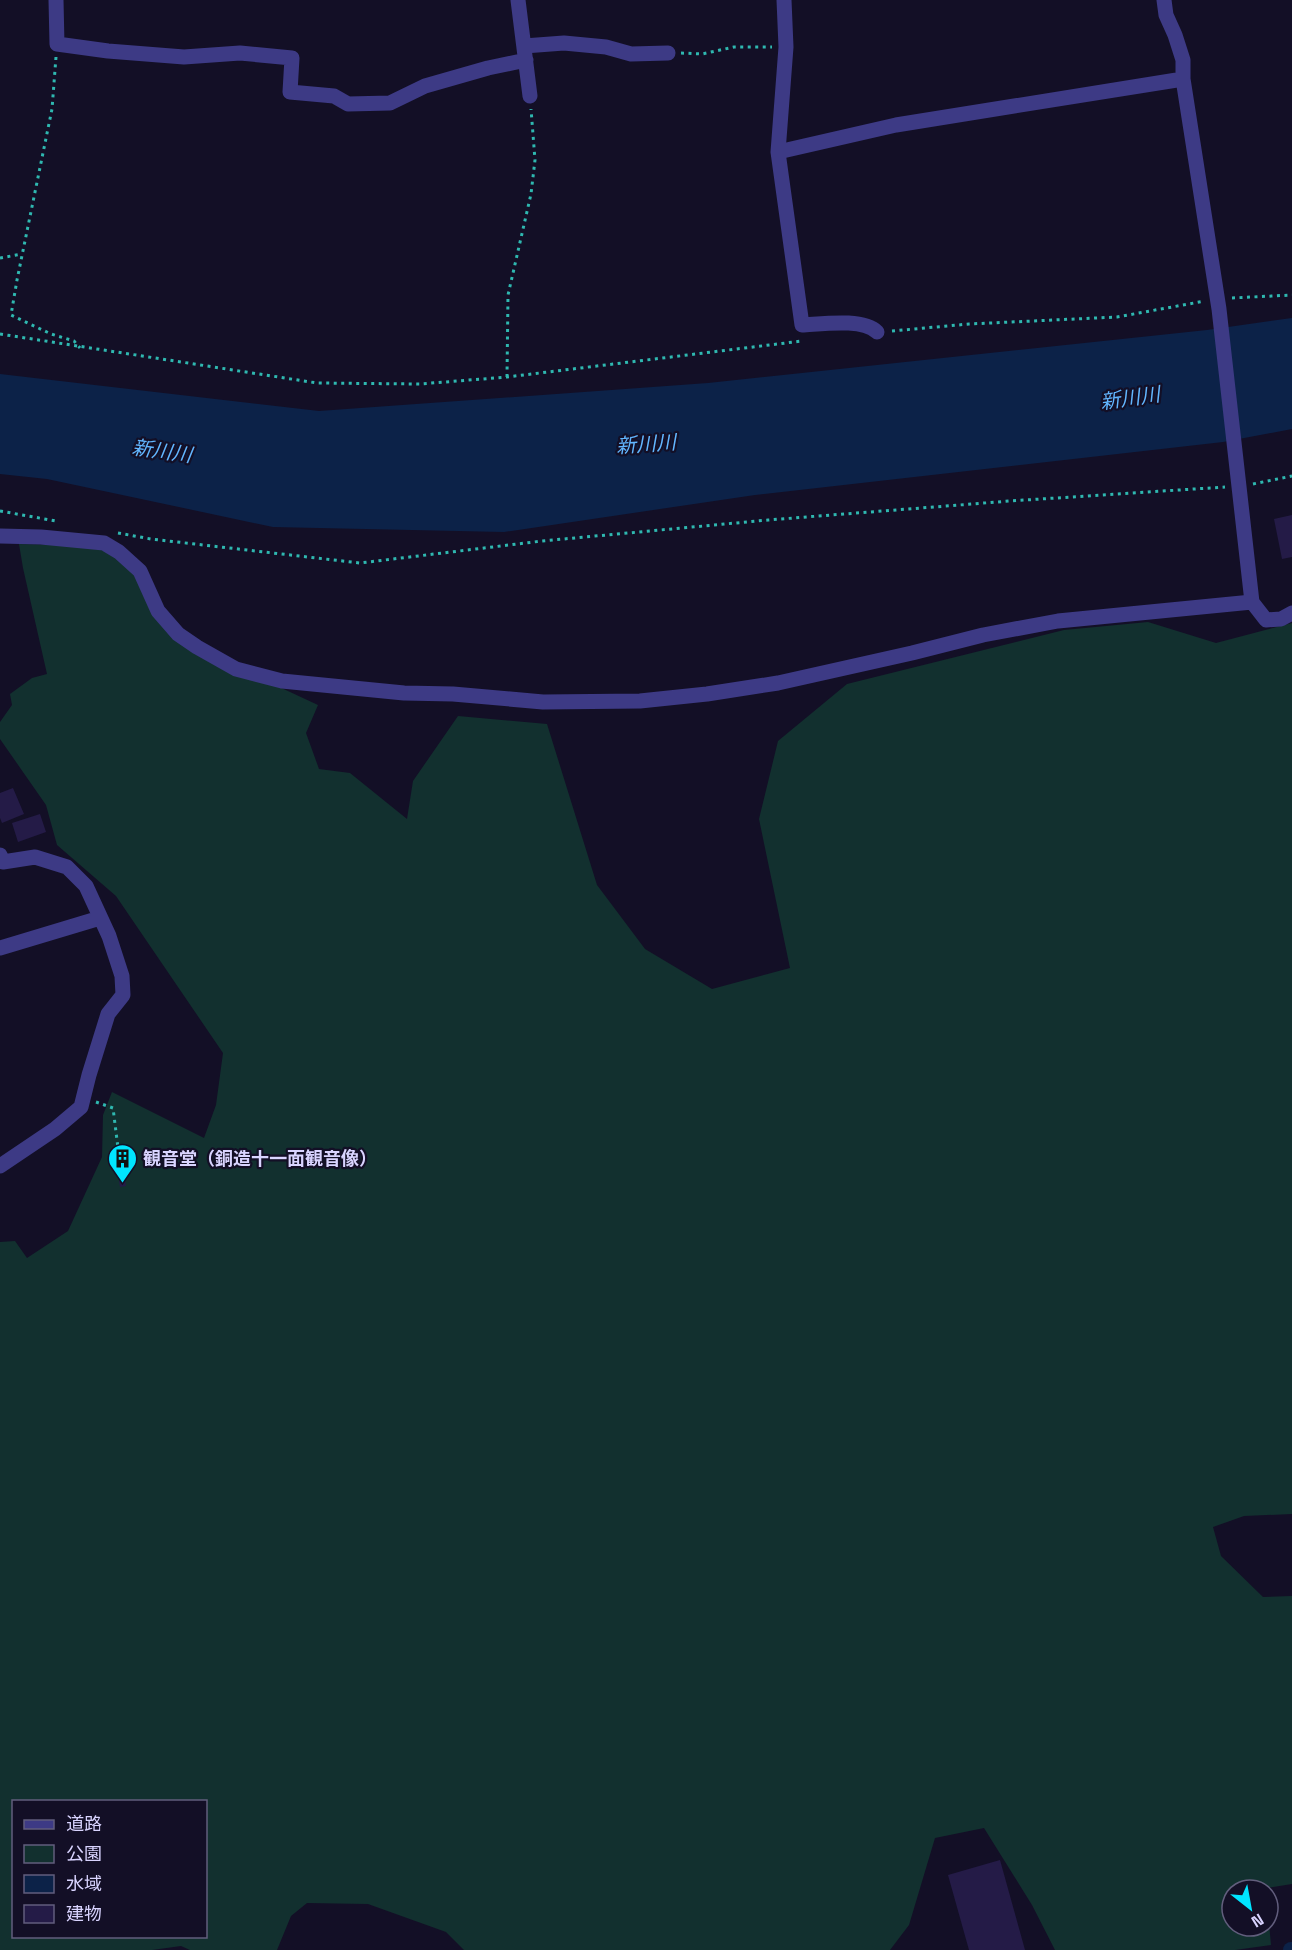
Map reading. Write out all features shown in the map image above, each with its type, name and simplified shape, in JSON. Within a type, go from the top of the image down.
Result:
[{"type":"street","points":[[56,0],[57,44],[184,57],[240,53],[291,58],[290,92],[334,96],[348,104],[390,104],[425,86],[488,68],[525,53],[564,43],[606,47],[631,54],[668,53]]},
{"type":"street","points":[[518,0],[530,96]]},
{"type":"street","points":[[784,0],[786,47],[778,152],[802,325],[853,323],[872,327],[877,332]]},
{"type":"street","points":[[1164,0],[1166,15],[1183,60],[1183,79],[1218,304],[1252,602],[1266,620],[1281,619],[1292,613]]},
{"type":"street","points":[[778,152],[896,125],[1183,79]]},
{"type":"street","points":[[0,536],[104,543],[140,571],[158,611],[178,634],[196,647],[236,669],[282,681],[404,693],[453,694],[543,702],[640,701],[707,694],[778,682],[912,653],[983,634],[1058,621],[1252,602]]},
{"type":"street","points":[[0,855],[3,862],[34,857],[67,867],[86,886],[109,936],[122,976],[123,995],[108,1014],[81,1107],[55,1129],[0,1166]]},
{"type":"street","points":[[0,948],[100,918]]},
{"type":"path","points":[[57,44],[52,109],[11,315],[51,334],[74,341],[80,348]]},
{"type":"path","points":[[668,53],[702,54],[734,47],[786,47]]},
{"type":"path","points":[[507,377],[508,295],[531,195],[535,160],[530,96]]},
{"type":"path","points":[[0,258],[22,254]]},
{"type":"path","points":[[877,332],[969,324],[1117,317],[1292,295]]},
{"type":"path","points":[[0,334],[317,383],[420,384],[507,377],[803,341]]},
{"type":"path","points":[[116,533],[360,563],[542,541],[756,521],[1240,486],[1292,476]]},
{"type":"path","points":[[0,511],[58,522]]},
{"type":"path","points":[[83,1097],[113,1108],[122,1180]]},
{"type":"green space","points":[[19,544],[103,546],[136,573],[193,647],[318,705],[306,733],[319,769],[350,773],[407,819],[413,781],[458,716],[547,724],[597,885],[645,949],[712,989],[790,968],[759,819],[778,741],[847,684],[1064,630],[1148,622],[1216,643],[1292,623],[1292,1514],[1244,1516],[1213,1527],[1221,1556],[1263,1597],[1292,1596],[1292,1884],[1280,1886],[1280,1878],[1220,1878],[1220,1938],[1270,1938],[1271,1945],[1235,1950],[1055,1950],[1032,1905],[984,1828],[935,1838],[909,1925],[890,1950],[464,1950],[446,1932],[368,1904],[307,1903],[291,1916],[277,1950],[190,1950],[181,1946],[152,1950],[0,1950],[0,1242],[15,1241],[27,1258],[68,1231],[102,1157],[103,1115],[112,1092],[204,1138],[216,1105],[223,1053],[116,896],[57,845],[46,805],[0,739],[0,722],[12,705],[10,694],[32,678],[47,674]]},
{"type":"water","name":"新川川","points":[[1292,318],[1292,429],[1223,442],[755,495],[504,532],[273,527],[47,479],[0,474],[0,374],[319,411],[708,383],[1207,330]]},
{"type":"building","points":[[1292,515],[1292,557],[1282,559],[1274,519]]},
{"type":"building","points":[[13,788],[24,814],[2,823],[0,793]]},
{"type":"building","points":[[40,814],[46,832],[18,842],[12,823]]},
{"type":"building","name":"観音堂（銅造十一面観音像）","points":[[125,1180],[126,1186],[120,1187],[119,1181]]},
{"type":"building","points":[[1000,1860],[1025,1950],[969,1950],[948,1875]]},
{"type":"place","name":"観音堂（銅造十一面観音像）","points":[[122,1184]]}]
